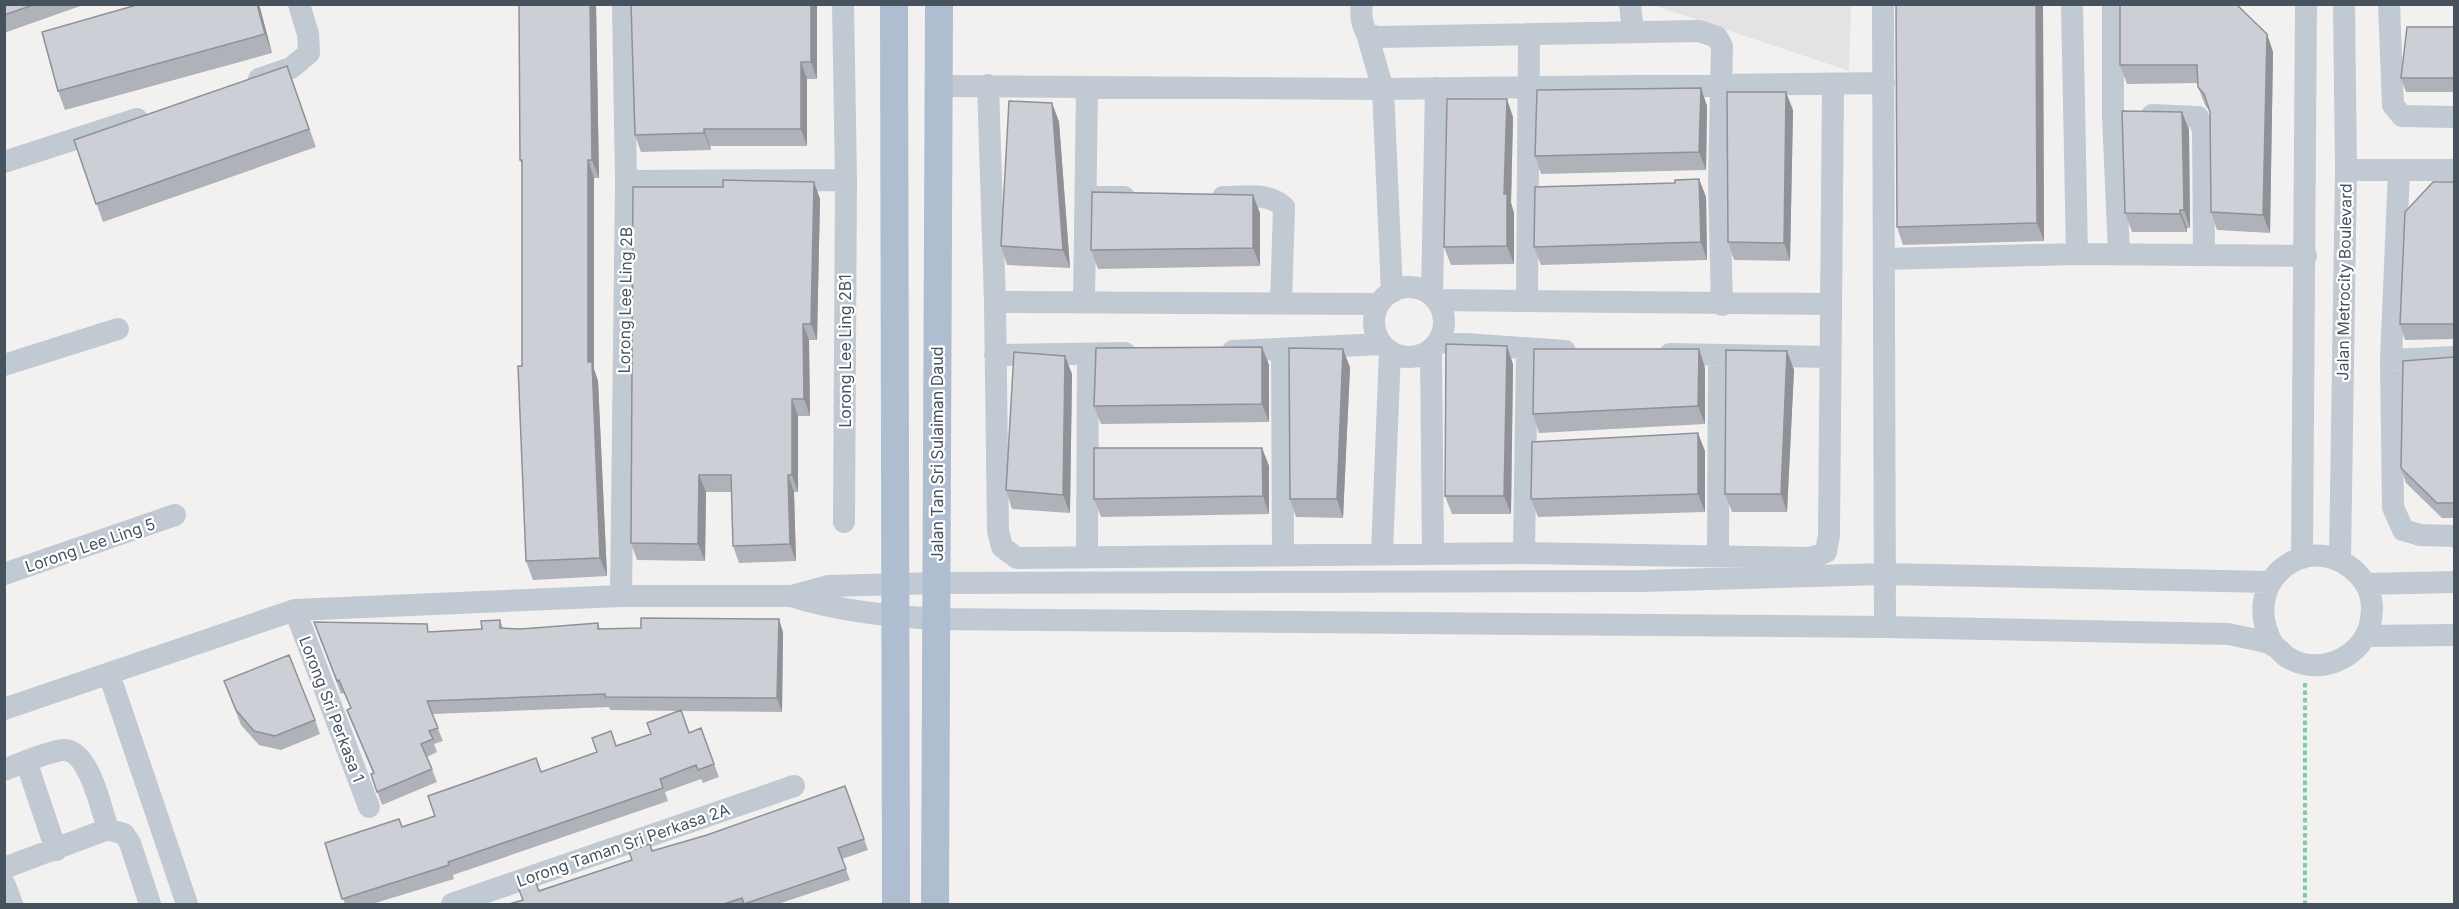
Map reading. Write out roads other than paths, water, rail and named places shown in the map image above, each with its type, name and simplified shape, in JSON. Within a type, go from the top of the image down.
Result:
[{"type":"main road","points":[[894,4],[896,904]]},
{"type":"main road","name":"Jalan Tan Sri Sulaiman Daud","points":[[934,904],[939,4]]},
{"type":"street","points":[[236,86],[291,68],[309,52],[308,34],[299,4]]},
{"type":"street","name":"Lorong Lee Ling 2B","points":[[621,596],[626,181],[623,4]]},
{"type":"street","name":"Lorong Lee Ling 2B1","points":[[843,4],[846,180],[844,522]]},
{"type":"street","points":[[1362,4],[1360,15],[1383,89],[1385,298],[1374,324],[1386,347],[1382,553]]},
{"type":"street","points":[[1630,4],[1633,32]]},
{"type":"street","points":[[1883,4],[1884,627]]},
{"type":"street","points":[[2077,254],[2072,5],[2081,4]]},
{"type":"street","points":[[2113,4],[2113,116],[2119,254]]},
{"type":"street","points":[[2302,558],[2306,256],[2306,4]]},
{"type":"street","name":"Jalan Metrocity Boulevard","points":[[2340,560],[2346,170],[2344,4]]},
{"type":"street","points":[[2389,4],[2393,105],[2396,112],[2402,116],[2454,117]]},
{"type":"street","points":[[1367,34],[1378,37],[1699,31],[1717,37],[1722,46],[1719,183],[1722,305]]},
{"type":"street","points":[[1527,301],[1529,34]]},
{"type":"street","points":[[937,86],[1383,89],[1884,83]]},
{"type":"street","points":[[988,85],[995,302],[998,531],[1002,547],[1017,558],[1524,552],[1811,558],[1826,552],[1829,535],[1833,85]]},
{"type":"street","points":[[1084,303],[1087,87]]},
{"type":"street","points":[[1433,553],[1435,346],[1444,321],[1435,298],[1436,88]]},
{"type":"street","points":[[4,162],[159,112]]},
{"type":"street","points":[[2113,116],[2198,117],[2203,130],[2204,254]]},
{"type":"street","points":[[2346,170],[2454,170]]},
{"type":"street","points":[[2399,170],[2391,360],[2393,507],[2403,530],[2420,535],[2454,536]]},
{"type":"street","points":[[626,181],[846,180]]},
{"type":"street","points":[[1695,184],[1719,183]]},
{"type":"street","points":[[1527,192],[1551,191]]},
{"type":"street","points":[[1086,197],[1146,197]]},
{"type":"street","points":[[1205,197],[1264,197],[1276,200],[1284,207],[1281,303]]},
{"type":"street","points":[[1884,259],[2077,254],[2306,256]]},
{"type":"street","points":[[995,302],[1281,303],[1385,298],[1413,287],[1435,298],[1722,305],[1831,304]]},
{"type":"street","points":[[4,365],[118,329]]},
{"type":"street","points":[[1214,351],[1386,347],[1411,357],[1435,346],[1587,352]]},
{"type":"street","points":[[1282,350],[1283,555]]},
{"type":"street","points":[[1524,552],[1527,350]]},
{"type":"street","points":[[995,355],[1145,352]]},
{"type":"street","points":[[1647,353],[1830,357]]},
{"type":"street","points":[[1087,558],[1088,354]]},
{"type":"street","points":[[1718,555],[1719,355]]},
{"type":"street","points":[[2391,360],[2454,357]]},
{"type":"street","points":[[1696,439],[1718,437]]},
{"type":"street","points":[[1526,447],[1548,446]]},
{"type":"street","points":[[1089,453],[1111,453]]},
{"type":"street","points":[[1259,453],[1281,453]]},
{"type":"street","name":"Lorong Lee Ling 5","points":[[4,574],[175,515]]},
{"type":"street","points":[[1182,556],[1182,583]]},
{"type":"street","points":[[1641,581],[1646,556]]},
{"type":"street","points":[[2321,556],[2340,560],[2355,570],[2366,584],[2372,601],[2372,618],[2366,636],[2355,650],[2341,661],[2323,666],[2304,664],[2287,658],[2274,645],[2265,631],[2262,615],[2263,598],[2270,582],[2283,567],[2302,558],[2321,556]]},
{"type":"street","points":[[4,709],[295,610],[621,596],[791,596],[828,586],[937,584],[1641,581],[1883,574],[2270,582]]},
{"type":"street","points":[[2366,584],[2454,582]]},
{"type":"street","points":[[1142,623],[1143,584]]},
{"type":"street","points":[[791,596],[815,604],[896,616],[937,619],[1142,623],[1884,627],[2229,634],[2274,645]]},
{"type":"street","name":"Lorong Sri Perkasa 1","points":[[295,610],[369,807]]},
{"type":"street","points":[[2366,636],[2454,635]]},
{"type":"street","points":[[110,674],[187,904]]},
{"type":"street","points":[[4,770],[64,749],[76,753],[85,762],[108,830]]},
{"type":"street","points":[[26,761],[56,850]]},
{"type":"street","name":"Lorong Taman Sri Perkasa 2A","points":[[452,904],[794,786]]},
{"type":"street","points":[[4,868],[108,830],[124,834],[130,843],[150,904]]},
{"type":"street","points":[[4,883],[12,904]]}]
